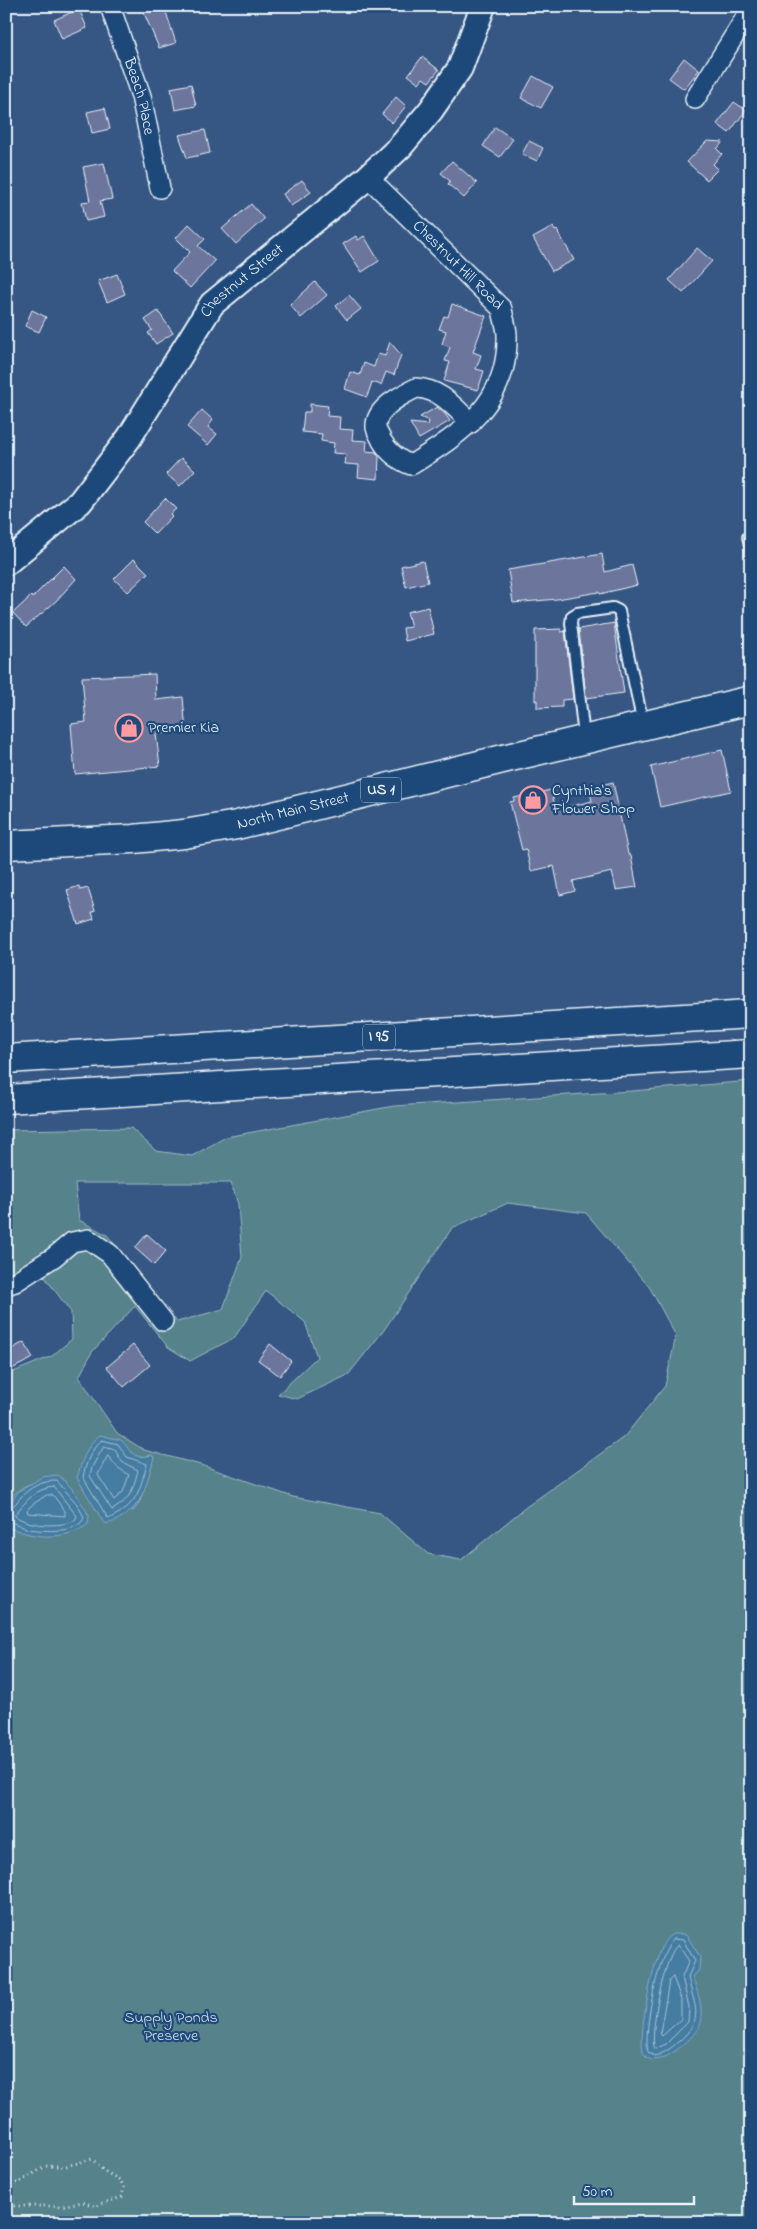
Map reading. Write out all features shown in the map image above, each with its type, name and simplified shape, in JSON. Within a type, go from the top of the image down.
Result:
[{"type":"main road","name":"North Main Street","points":[[6,845],[132,840],[238,825],[584,739],[751,700]]},
{"type":"main road","name":"I 95","points":[[6,1059],[751,1014]]},
{"type":"main road","points":[[6,1099],[751,1054]]},
{"type":"street","name":"Beach Place","points":[[110,6],[141,96],[160,188]]},
{"type":"street","name":"Chestnut Street","points":[[6,563],[80,502],[129,438],[212,304],[368,177],[400,147],[431,110],[460,68],[482,6]]},
{"type":"street","points":[[695,99],[751,9]]},
{"type":"street","name":"Chestnut Hill Road","points":[[368,177],[502,308],[507,335],[504,364],[494,395],[471,423],[454,438],[411,465],[399,460],[386,448],[376,428],[377,418],[385,408],[416,388],[436,392],[447,399],[471,423]]},
{"type":"street","points":[[6,1285],[15,1282],[54,1257],[72,1242],[88,1238],[110,1254],[163,1321]]},
{"type":"lane","points":[[751,536],[748,537],[751,549]]},
{"type":"lane","points":[[584,739],[571,623],[572,616],[577,613],[613,608],[619,611],[644,725]]},
{"type":"path","points":[[6,2183],[18,2183],[46,2166],[66,2166],[92,2158],[104,2171],[120,2180],[124,2187],[122,2197],[94,2206],[83,2202],[59,2206],[6,2206]]},
{"type":"green space","name":"Supply Ponds Preserve","points":[[751,1081],[751,2223],[6,2223],[6,1525],[12,1529],[89,1516],[65,1481],[37,1482],[23,1487],[11,1499],[6,1509],[6,1375],[52,1356],[72,1339],[71,1312],[44,1276],[6,1294],[6,1130],[131,1128],[156,1151],[192,1156],[226,1137],[394,1106],[632,1091]],"holes":[[[75,1183],[231,1183],[238,1204],[242,1257],[223,1309],[177,1322],[107,1235],[79,1220]],[[508,1203],[586,1213],[650,1288],[676,1336],[665,1386],[624,1437],[526,1507],[461,1560],[428,1554],[380,1513],[293,1497],[201,1465],[144,1450],[117,1433],[79,1377],[92,1352],[135,1306],[168,1347],[190,1361],[234,1338],[266,1291],[305,1322],[317,1357],[278,1394],[297,1399],[348,1375],[384,1330],[452,1228]],[[123,1443],[134,1455],[142,1457],[152,1455],[154,1458],[140,1501],[133,1511]]]},
{"type":"water","points":[[100,1435],[121,1440],[136,1456],[152,1455],[154,1458],[140,1499],[129,1512],[109,1523],[104,1523],[77,1478],[88,1448]]},
{"type":"water","points":[[58,1475],[72,1489],[83,1505],[89,1516],[88,1524],[70,1533],[48,1536],[26,1533],[6,1525],[6,1509],[19,1491],[42,1477]]},
{"type":"water","points":[[673,1934],[687,1936],[700,1957],[699,1970],[693,1977],[700,2001],[701,2020],[691,2038],[683,2045],[666,2056],[651,2060],[645,2056],[642,2049],[646,2004],[661,1948]]},
{"type":"building","points":[[141,6],[164,6],[176,43],[159,48]]},
{"type":"building","points":[[79,9],[87,28],[62,39],[54,20]]},
{"type":"building","points":[[422,57],[439,70],[429,82],[423,78],[419,83],[408,75]]},
{"type":"building","points":[[684,58],[699,70],[684,89],[669,78]]},
{"type":"building","points":[[533,76],[553,87],[541,108],[521,98]]},
{"type":"building","points":[[191,84],[196,106],[175,110],[171,88]]},
{"type":"building","points":[[396,97],[406,106],[392,123],[382,114]]},
{"type":"building","points":[[734,102],[746,110],[729,133],[717,124]]},
{"type":"building","points":[[105,108],[110,129],[92,133],[87,112]]},
{"type":"building","points":[[495,127],[513,139],[500,157],[483,146]]},
{"type":"building","points":[[205,130],[210,153],[187,158],[179,135]]},
{"type":"building","points":[[529,141],[543,148],[537,161],[522,154]]},
{"type":"building","points":[[707,141],[723,142],[717,149],[722,154],[713,164],[718,169],[707,180],[687,162]]},
{"type":"building","points":[[452,161],[477,183],[464,198],[448,184],[450,181],[441,173]]},
{"type":"building","points":[[104,163],[112,199],[100,201],[104,217],[86,221],[82,202],[90,201],[83,167]]},
{"type":"building","points":[[302,180],[311,192],[291,206],[283,194]]},
{"type":"building","points":[[251,204],[264,219],[236,244],[222,229]]},
{"type":"building","points":[[189,224],[205,239],[198,246],[215,261],[190,288],[172,271],[190,252],[176,238]]},
{"type":"building","points":[[553,227],[555,231],[557,230],[574,260],[552,271],[533,238]]},
{"type":"building","points":[[356,236],[358,240],[364,236],[379,261],[362,272],[343,244]]},
{"type":"building","points":[[697,248],[712,261],[683,293],[669,280]]},
{"type":"building","points":[[117,274],[125,294],[107,302],[98,281]]},
{"type":"building","points":[[315,282],[327,295],[301,318],[290,305]]},
{"type":"building","points":[[349,295],[361,309],[347,320],[336,306]]},
{"type":"building","points":[[452,304],[486,316],[473,352],[481,355],[476,369],[484,371],[478,390],[444,381],[450,362],[445,361],[450,347],[442,344],[446,331],[439,329],[444,316],[448,317]]},
{"type":"building","points":[[32,310],[46,317],[39,332],[25,326]]},
{"type":"building","points":[[158,311],[173,333],[156,344],[148,333],[152,330],[145,320]]},
{"type":"building","points":[[390,342],[401,355],[394,375],[386,372],[381,385],[372,382],[367,397],[345,389],[350,372],[360,375],[364,363],[374,367],[378,354],[385,356]]},
{"type":"building","points":[[310,404],[328,406],[327,416],[340,417],[339,429],[353,430],[352,440],[367,441],[366,451],[376,452],[379,457],[378,479],[358,477],[359,465],[345,464],[346,454],[333,453],[334,443],[321,441],[322,434],[302,432],[304,412],[310,412]]},
{"type":"building","points":[[437,407],[450,421],[419,439],[410,423],[428,425],[429,421],[420,417]]},
{"type":"building","points":[[202,410],[213,420],[208,427],[217,434],[208,445],[187,427]]},
{"type":"building","points":[[181,458],[195,470],[180,486],[166,474]]},
{"type":"building","points":[[165,498],[176,509],[155,534],[143,522]]},
{"type":"building","points":[[602,554],[605,572],[632,565],[637,585],[600,594],[599,592],[557,599],[513,603],[508,570]]},
{"type":"building","points":[[134,559],[148,573],[128,592],[114,579]]},
{"type":"building","points":[[423,561],[428,582],[406,587],[401,566]]},
{"type":"building","points":[[64,566],[76,579],[56,601],[26,627],[13,613],[31,596],[32,598]]},
{"type":"building","points":[[428,607],[434,634],[405,641],[403,628],[411,627],[407,612]]},
{"type":"building","points":[[614,623],[624,693],[586,698],[579,629]]},
{"type":"building","points":[[561,629],[561,632],[565,631],[573,699],[562,700],[562,707],[537,708],[537,700],[535,701],[535,630]]},
{"type":"building","name":"Premier Kia","points":[[155,674],[156,700],[183,697],[186,732],[156,734],[160,766],[75,774],[71,724],[86,722],[82,677]]},
{"type":"building","points":[[722,750],[731,791],[660,807],[651,767]]},
{"type":"building","points":[[613,782],[637,887],[616,890],[612,872],[573,881],[575,891],[560,895],[554,866],[531,871],[526,849],[522,850],[510,802],[514,801],[514,798],[551,790],[556,810],[592,801],[589,788]]},
{"type":"building","points":[[79,886],[80,890],[88,888],[95,911],[92,912],[94,919],[78,924],[67,890]]},
{"type":"building","points":[[147,1234],[166,1251],[154,1265],[135,1248]]},
{"type":"building","points":[[24,1342],[33,1358],[10,1370],[6,1362],[6,1352]]},
{"type":"building","points":[[270,1344],[291,1361],[280,1376],[258,1360]]},
{"type":"building","points":[[133,1345],[150,1365],[124,1387],[107,1367]]},
{"type":"place","name":"Premier Kia","points":[[129,728]]},
{"type":"place","name":"Cynthia's Flower Shop","points":[[533,800]]}]
